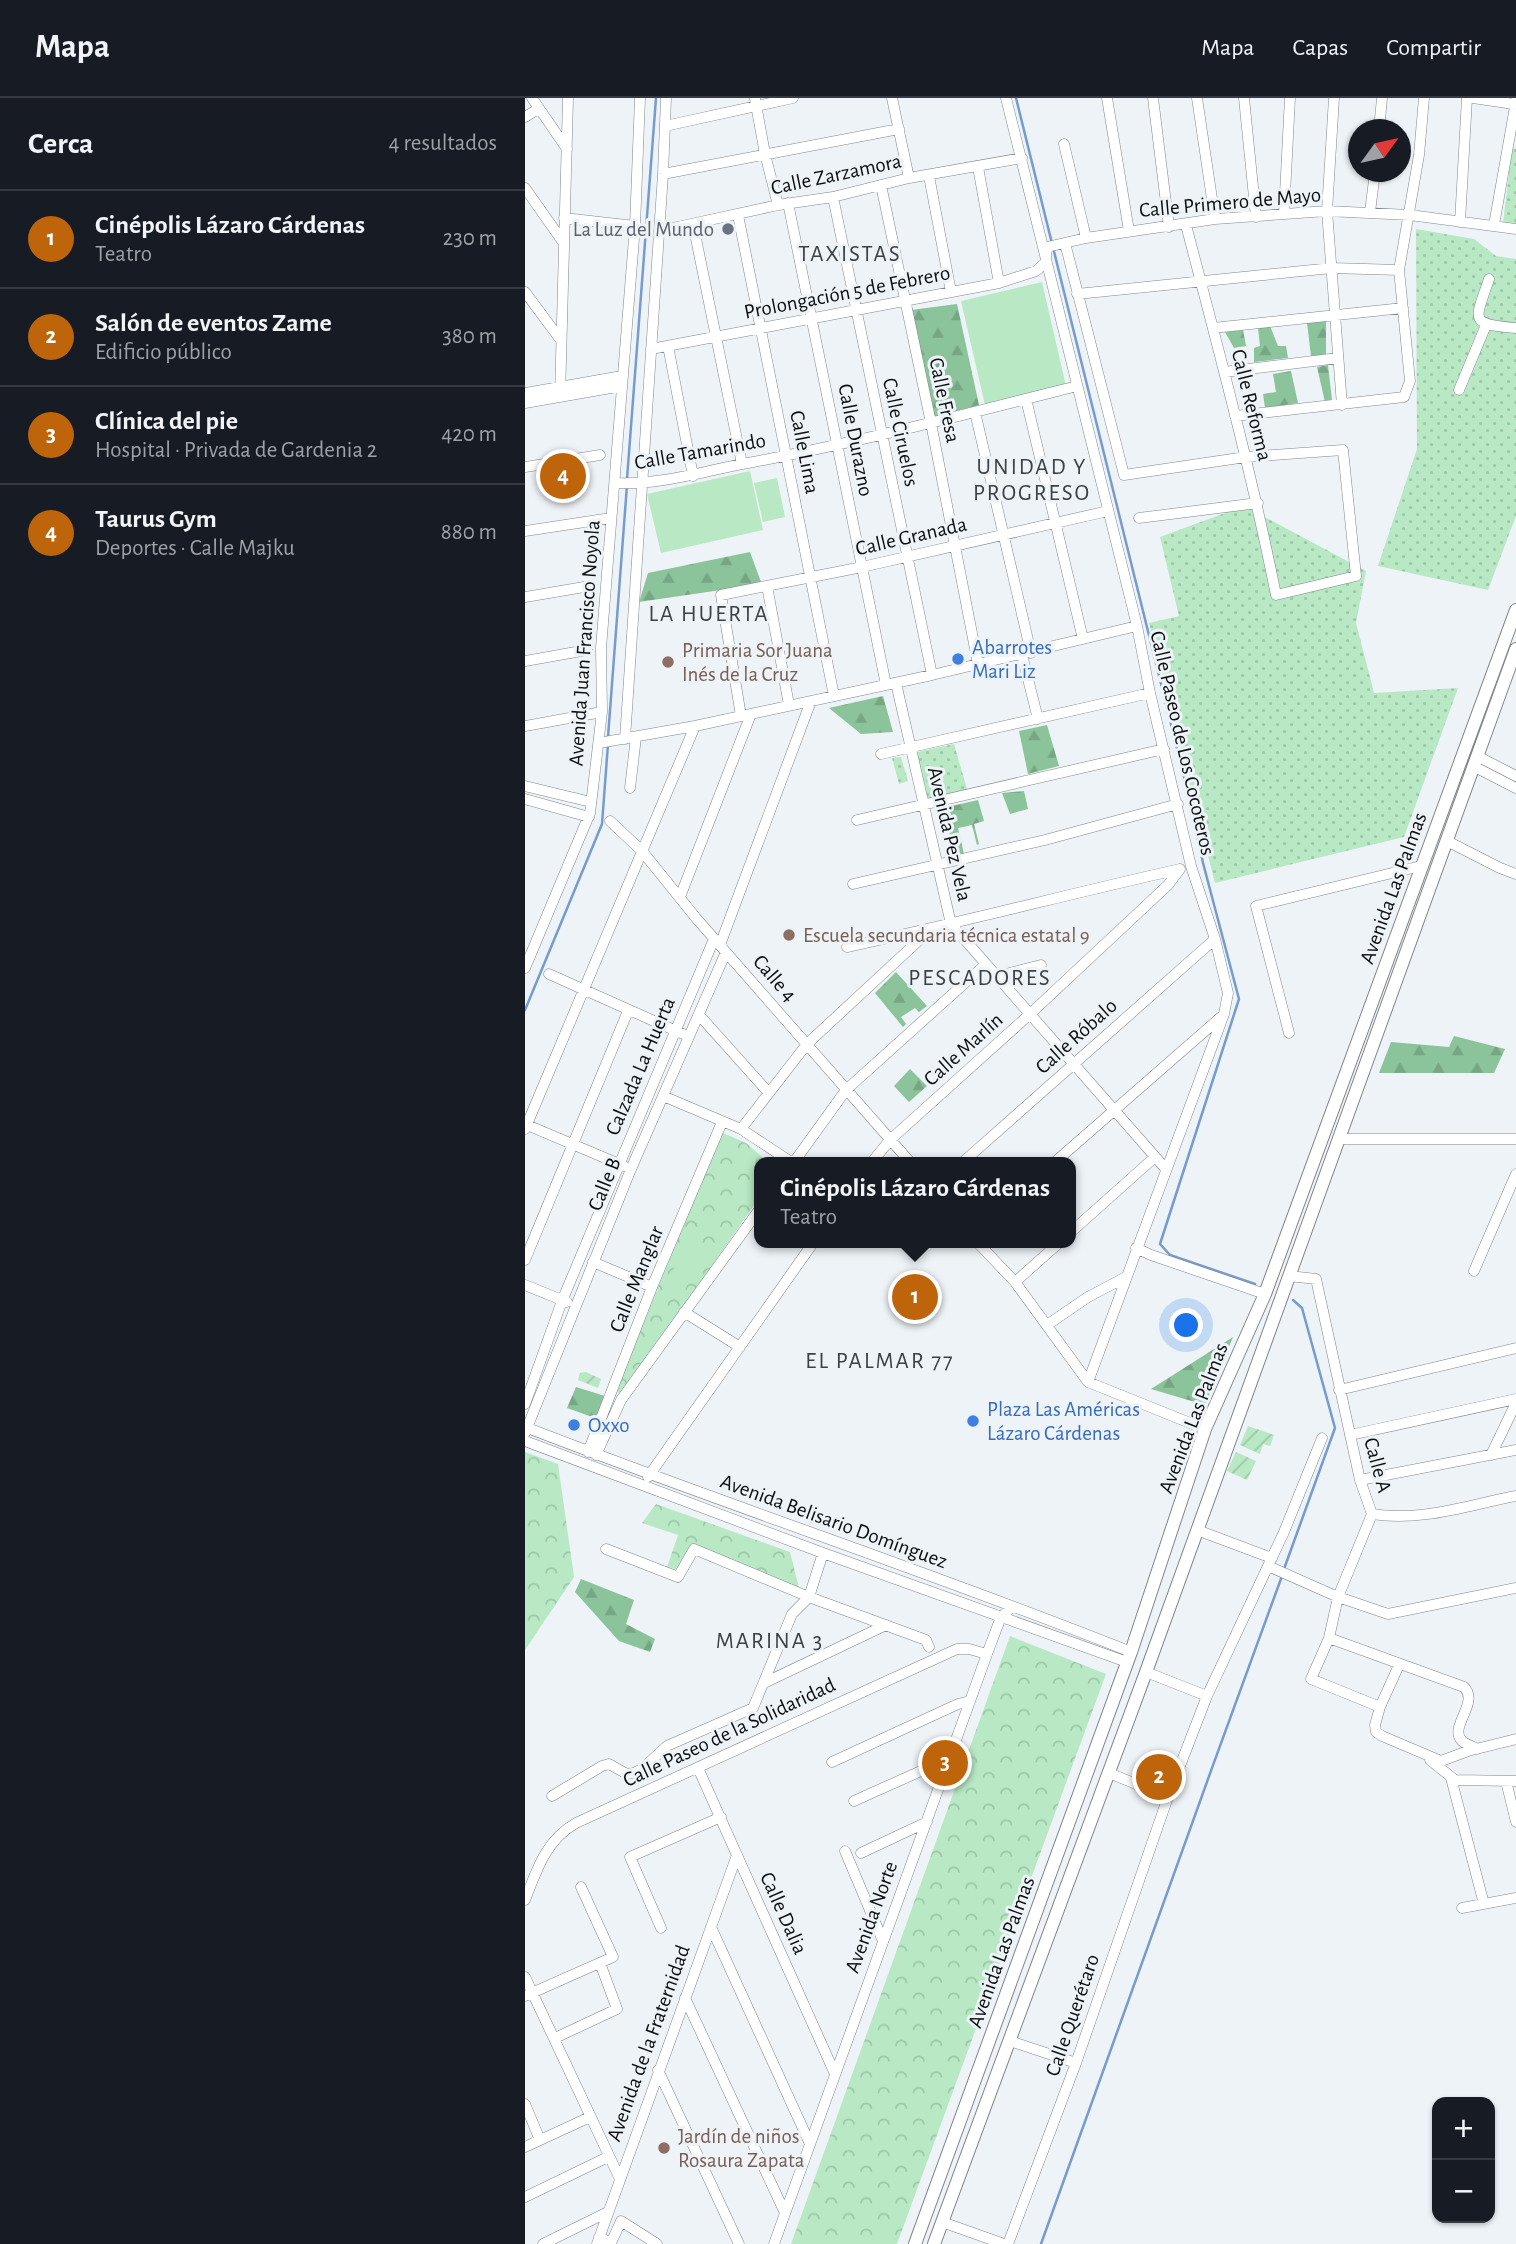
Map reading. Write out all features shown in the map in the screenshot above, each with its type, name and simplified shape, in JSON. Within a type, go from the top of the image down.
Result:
[{"type":"main road","name":"Avenida Las Palmas","points":[[915,2244],[1129,1657],[1205,1429],[1265,1294],[1516,610]]},
{"type":"main road","name":"Avenida Las Palmas","points":[[934,2244],[1146,1672],[1516,649]]},
{"type":"street","points":[[532,98],[566,149]]},
{"type":"street","points":[[559,392],[568,98]]},
{"type":"street","name":"Avenida Juan Francisco Noyola","points":[[525,968],[589,817],[602,742],[601,648],[611,518],[619,483],[622,381],[635,226],[640,98]]},
{"type":"street","points":[[621,740],[651,349],[666,98]]},
{"type":"street","points":[[665,126],[756,101],[793,98]]},
{"type":"street","points":[[893,98],[909,178]]},
{"type":"street","name":"Calle Paseo de Los Cocoteros","points":[[1006,98],[1137,626],[1191,866],[1215,939],[1228,993],[1224,1014],[1087,1382]]},
{"type":"street","points":[[1107,98],[1129,231]]},
{"type":"street","points":[[1153,98],[1169,228]]},
{"type":"street","points":[[1197,98],[1215,219]]},
{"type":"street","points":[[1244,98],[1256,217]]},
{"type":"street","points":[[1284,213],[1290,98]]},
{"type":"street","points":[[1333,98],[1327,211],[1342,405]]},
{"type":"street","points":[[1380,119],[1382,98]]},
{"type":"street","points":[[1235,416],[1405,397],[1410,381],[1399,270],[1419,155],[1424,98]]},
{"type":"street","points":[[1460,222],[1467,98]]},
{"type":"street","points":[[1473,98],[1515,103],[1494,225]]},
{"type":"street","name":"Calle Durazno","points":[[756,101],[765,153],[783,204],[811,318],[862,567],[891,684]]},
{"type":"street","points":[[525,117],[538,108]]},
{"type":"street","points":[[663,174],[899,129]]},
{"type":"street","points":[[1064,144],[1086,238]]},
{"type":"street","name":"Calle Zarzamora","points":[[659,231],[783,204],[833,197],[909,178],[1022,158]]},
{"type":"street","points":[[978,167],[999,283]]},
{"type":"street","points":[[929,176],[951,292]]},
{"type":"street","points":[[1370,212],[1374,182]]},
{"type":"street","name":"Calle Fresa","points":[[881,185],[978,664]]},
{"type":"street","points":[[525,188],[563,242]]},
{"type":"street","name":"Calle Ciruelos","points":[[833,197],[932,675]]},
{"type":"street","name":"Calle Primero de Mayo","points":[[1056,246],[1086,238],[1169,228],[1215,219],[1327,211],[1410,215],[1516,229]]},
{"type":"street","name":"Calle Lima","points":[[737,215],[834,696]]},
{"type":"street","points":[[564,218],[635,226]]},
{"type":"street","points":[[693,224],[742,464]]},
{"type":"street","name":"Calle Reforma","points":[[1186,225],[1201,280],[1224,373],[1258,503],[1276,595],[1356,576],[1343,450],[1246,457]]},
{"type":"street","points":[[1046,262],[1056,246]]},
{"type":"street","points":[[1056,246],[1077,294],[1124,475],[1246,457]]},
{"type":"street","name":"Prolongación 5 de Febrero","points":[[651,349],[999,283],[1036,271],[1046,262]]},
{"type":"street","points":[[1077,294],[1332,268],[1399,270]]},
{"type":"street","points":[[1489,279],[1478,310],[1481,322],[1486,325],[1516,328]]},
{"type":"street","points":[[525,292],[560,339]]},
{"type":"street","points":[[1213,328],[1403,308]]},
{"type":"street","points":[[1459,390],[1486,325]]},
{"type":"street","points":[[668,346],[693,476]]},
{"type":"street","points":[[1224,373],[1338,358]]},
{"type":"street","points":[[525,403],[559,392],[622,381]]},
{"type":"street","name":"Calle Tamarindo","points":[[619,483],[639,484],[693,476],[882,436],[1077,386]]},
{"type":"street","points":[[525,393],[559,392]]},
{"type":"street","points":[[1026,399],[1083,639]]},
{"type":"street","points":[[975,412],[1005,535],[1038,719]]},
{"type":"street","points":[[525,467],[600,455]]},
{"type":"street","points":[[1139,518],[1258,503]]},
{"type":"street","name":"Calle Granada","points":[[746,715],[721,595],[862,567],[1108,511]]},
{"type":"street","points":[[525,531],[611,518]]},
{"type":"street","points":[[525,597],[590,586]]},
{"type":"street","points":[[767,586],[789,705]]},
{"type":"street","points":[[602,742],[695,726],[891,684],[1137,626]]},
{"type":"street","points":[[525,661],[587,650]]},
{"type":"street","name":"Avenida Pez Vela","points":[[891,684],[911,748],[951,924],[1165,1168]]},
{"type":"street","points":[[881,754],[1150,693]]},
{"type":"street","name":"Calzada La Huerta","points":[[525,1404],[562,1301],[620,1164],[677,1031],[720,945],[811,701]]},
{"type":"street","points":[[525,726],[603,712]]},
{"type":"street","points":[[680,897],[746,715]]},
{"type":"street","points":[[631,1169],[526,1126],[695,726]]},
{"type":"street","points":[[630,788],[636,737]]},
{"type":"street","points":[[857,820],[1164,749]]},
{"type":"street","points":[[1475,761],[1516,776]]},
{"type":"street","points":[[1475,761],[1516,788]]},
{"type":"street","points":[[525,786],[591,802]]},
{"type":"street","points":[[525,799],[589,817]]},
{"type":"street","points":[[853,884],[1045,840],[1178,804]]},
{"type":"street","name":"Calle 4","points":[[610,821],[642,851],[720,945],[905,1157]]},
{"type":"street","points":[[1447,841],[1516,874]]},
{"type":"street","points":[[847,947],[1191,866]]},
{"type":"street","points":[[1289,1033],[1256,906],[1421,866]]},
{"type":"street","name":"Calle Marlín","points":[[876,1157],[890,1140],[1168,885],[1180,869]]},
{"type":"street","points":[[741,1129],[807,1044],[931,929]]},
{"type":"street","name":"Calle Róbalo","points":[[970,1157],[1215,939]]},
{"type":"street","name":"Calle B","points":[[526,1430],[631,1169],[700,1016],[720,945]]},
{"type":"street","points":[[797,1157],[846,1090],[986,964]]},
{"type":"street","points":[[997,976],[1041,965]]},
{"type":"street","points":[[549,974],[689,1037]]},
{"type":"street","points":[[525,1260],[628,1011]]},
{"type":"street","points":[[1060,1157],[1224,1014]]},
{"type":"street","points":[[700,1016],[769,1093]]},
{"type":"street","points":[[663,1096],[741,1129],[785,1157]]},
{"type":"street","name":"Calle Manglar","points":[[592,1453],[616,1397],[652,1287],[722,1122]]},
{"type":"street","points":[[1339,1139],[1516,1139]]},
{"type":"street","points":[[1076,1228],[1156,1157]]},
{"type":"street","points":[[1474,1271],[1515,1176]]},
{"type":"street","points":[[616,1397],[684,1312],[754,1217]]},
{"type":"street","points":[[643,1485],[809,1248]]},
{"type":"street","points":[[983,1248],[1015,1282],[1087,1382],[1205,1429]]},
{"type":"street","points":[[1015,1282],[1053,1248]]},
{"type":"street","points":[[1136,1248],[1265,1294]]},
{"type":"street","points":[[593,1262],[652,1287]]},
{"type":"street","name":"Calle A","points":[[1289,1276],[1316,1279],[1360,1480],[1372,1514],[1338,1597],[1329,1637],[1311,1679],[1380,1707]]},
{"type":"street","points":[[1047,1325],[1088,1297],[1126,1277]]},
{"type":"street","points":[[525,1285],[575,1306]]},
{"type":"street","points":[[684,1312],[740,1347]]},
{"type":"street","points":[[1339,1390],[1516,1348]]},
{"type":"street","points":[[1350,1435],[1516,1401]]},
{"type":"street","points":[[1490,1455],[1516,1401]]},
{"type":"street","name":"Avenida Belisario Domínguez","points":[[526,1430],[1090,1635],[1129,1657]]},
{"type":"street","name":"Calle Querétaro","points":[[1006,2244],[1076,2063],[1168,1797],[1207,1696],[1270,1562],[1322,1438]]},
{"type":"street","name":"Avenida Belisario Domínguez","points":[[525,1441],[1001,1617],[1086,1647],[1129,1657]]},
{"type":"street","points":[[1360,1480],[1516,1450]]},
{"type":"street","points":[[1372,1514],[1391,1517],[1446,1512],[1516,1496]]},
{"type":"street","points":[[1197,1530],[1270,1562],[1278,1572],[1388,1614],[1516,1588]]},
{"type":"street","points":[[605,1549],[678,1577],[694,1549],[809,1597],[926,1640],[929,1647]]},
{"type":"street","points":[[552,1796],[603,1766],[609,1765],[627,1774],[634,1773],[667,1746],[753,1708],[792,1614],[809,1597],[823,1553]]},
{"type":"street","name":"Avenida Norte","points":[[774,2244],[1001,1617],[1012,1607]]},
{"type":"street","points":[[764,1684],[886,1625]]},
{"type":"street","points":[[1086,1647],[1090,1635]]},
{"type":"street","points":[[1329,1637],[1464,1687],[1469,1691],[1469,1698],[1458,1731],[1459,1737],[1462,1742],[1477,1749]]},
{"type":"street","name":"Calle Paseo de la Solidaridad","points":[[525,1900],[541,1858],[568,1828],[957,1649],[988,1654]]},
{"type":"street","points":[[1399,1665],[1375,1725],[1376,1732],[1382,1737],[1441,1761],[1516,1740]]},
{"type":"street","points":[[1146,1672],[1207,1696]]},
{"type":"street","points":[[832,1762],[958,1703],[970,1700]]},
{"type":"street","points":[[1422,1752],[1451,1778],[1467,1781],[1511,1781],[1516,1822]]},
{"type":"street","points":[[854,1801],[932,1766],[948,1764]]},
{"type":"street","name":"Calle Dalia","points":[[698,1768],[835,2074]]},
{"type":"street","points":[[1109,1773],[1168,1797]]},
{"type":"street","points":[[1451,1778],[1484,1904]]},
{"type":"street","points":[[661,1928],[630,1857],[721,1817]]},
{"type":"street","points":[[861,1853],[927,1822]]},
{"type":"street","points":[[845,1851],[883,1941]]},
{"type":"street","name":"Avenida de la Fraternidad","points":[[598,2240],[737,1855]]},
{"type":"street","points":[[529,1995],[613,1957],[581,1887]]},
{"type":"street","points":[[1462,1908],[1516,1898]]},
{"type":"street","points":[[711,1927],[810,2144]]},
{"type":"street","points":[[555,2038],[617,2009],[600,1963]]},
{"type":"street","points":[[525,1977],[529,1995],[555,2038],[620,2179]]},
{"type":"street","points":[[685,1998],[785,2213]]},
{"type":"street","points":[[1010,2041],[1076,2063]]},
{"type":"street","points":[[658,2070],[739,2244]]},
{"type":"street","points":[[525,2104],[540,2140]]},
{"type":"street","points":[[525,2147],[590,2117]]},
{"type":"street","points":[[525,2197],[608,2157]]},
{"type":"street","points":[[543,2244],[608,2212]]},
{"type":"street","points":[[598,2240],[611,2244],[621,2221],[657,2244]]},
{"type":"street","points":[[942,2222],[1006,2244]]},
{"type":"green space","points":[[1512,148],[1516,149],[1516,224],[1503,223]]},
{"type":"green space","points":[[1416,229],[1474,239],[1496,256],[1516,259],[1516,516],[1488,590],[1378,566],[1417,449]]},
{"type":"green space","points":[[1042,282],[1066,386],[985,405],[961,301]]},
{"type":"green space","points":[[957,304],[979,405],[934,417],[911,310]]},
{"type":"green space","points":[[1326,321],[1326,355],[1311,356],[1307,323]]},
{"type":"green space","points":[[1270,326],[1278,346],[1286,346],[1288,358],[1254,362],[1254,348],[1260,346],[1258,328]]},
{"type":"green space","points":[[1243,330],[1246,346],[1234,348],[1225,332]]},
{"type":"green space","points":[[1328,365],[1332,400],[1325,402],[1317,367]]},
{"type":"green space","points":[[1291,371],[1298,403],[1265,408],[1263,394],[1276,392],[1273,374]]},
{"type":"green space","points":[[750,471],[763,530],[661,553],[647,494]]},
{"type":"green space","points":[[777,478],[785,517],[763,522],[754,483]]},
{"type":"green space","points":[[1244,506],[1366,571],[1356,623],[1374,693],[1458,688],[1404,837],[1215,883],[1149,623],[1179,616],[1160,537]]},
{"type":"green space","points":[[750,552],[761,582],[639,602],[648,573]]},
{"type":"green space","points":[[883,696],[893,732],[861,734],[829,708]]},
{"type":"green space","points":[[1047,725],[1059,766],[1028,774],[1019,731]]},
{"type":"green space","points":[[954,744],[967,789],[928,799],[917,752]]},
{"type":"green space","points":[[901,757],[908,781],[899,784],[892,758]]},
{"type":"green space","points":[[1024,791],[1028,809],[1010,814],[1002,793]]},
{"type":"green space","points":[[978,800],[984,821],[974,824],[979,844],[977,845],[972,825],[958,828],[964,854],[955,856],[943,808]]},
{"type":"green space","points":[[896,972],[927,1006],[919,1012],[915,1008],[901,1017],[906,1024],[903,1027],[875,993]]},
{"type":"green space","points":[[1454,1036],[1505,1049],[1494,1073],[1379,1073],[1391,1042],[1449,1047]]},
{"type":"green space","points":[[910,1069],[927,1086],[909,1102],[894,1086]]},
{"type":"green space","points":[[721,1132],[746,1143],[762,1157],[754,1157],[754,1205],[624,1392],[618,1393],[617,1389]]},
{"type":"green space","points":[[685,1246],[702,1254],[685,1290],[668,1281]]},
{"type":"green space","points":[[1233,1337],[1205,1405],[1151,1389]]},
{"type":"green space","points":[[586,1372],[601,1379],[598,1388],[578,1380],[580,1373]]},
{"type":"green space","points":[[576,1387],[605,1396],[595,1418],[567,1408]]},
{"type":"green space","points":[[1248,1426],[1274,1435],[1270,1446],[1263,1444],[1260,1454],[1240,1445]]},
{"type":"green space","points":[[525,1452],[558,1464],[574,1577],[525,1650]]},
{"type":"green space","points":[[1236,1452],[1256,1461],[1247,1480],[1227,1471]]},
{"type":"green space","points":[[656,1504],[790,1552],[799,1588],[694,1545],[676,1569],[667,1567],[678,1535],[642,1523]]},
{"type":"green space","points":[[581,1579],[634,1600],[626,1624],[655,1639],[650,1652],[619,1641],[575,1592]]},
{"type":"green space","points":[[1010,1636],[1106,1674],[897,2244],[791,2244]]},
{"type":"waterway","points":[[627,479],[656,98]]},
{"type":"waterway","points":[[1016,98],[1191,805],[1203,863],[1239,999],[1160,1244],[1170,1255],[1255,1284]]},
{"type":"waterway","points":[[608,737],[627,485]]},
{"type":"waterway","points":[[525,1010],[602,824],[608,744]]},
{"type":"waterway","points":[[1284,1569],[1335,1428],[1302,1308],[1293,1300]]},
{"type":"waterway","points":[[1041,2244],[1282,1576]]},
{"type":"place","name":"La Luz del Mundo","points":[[728,229]]},
{"type":"place","name":"Taurus Gym","points":[[563,476]]},
{"type":"place","name":"Abarrotes Mari Liz","points":[[958,659]]},
{"type":"place","name":"Primaria Sor Juana Inés de la Cruz","points":[[668,662]]},
{"type":"place","name":"Escuela secundaria técnica estatal 9","points":[[789,935]]},
{"type":"place","name":"Cinépolis Lázaro Cárdenas","points":[[915,1297]]},
{"type":"place","name":"Plaza Las Américas Lázaro Cárdenas","points":[[973,1421]]},
{"type":"place","name":"Oxxo","points":[[574,1425]]},
{"type":"place","name":"Clínica del pie","points":[[945,1763]]},
{"type":"place","name":"Salón de eventos Zame","points":[[1159,1777]]},
{"type":"place","name":"Jardín de niños Rosaura Zapata","points":[[664,2148]]},
{"type":"district","name":"TAXISTAS","points":[[850,253]]},
{"type":"district","name":"UNIDAD Y PROGRESO","points":[[1032,479]]},
{"type":"district","name":"LA HUERTA","points":[[709,613]]},
{"type":"district","name":"PESCADORES","points":[[980,977]]},
{"type":"district","name":"EL PALMAR 77","points":[[880,1360]]},
{"type":"district","name":"MARINA 3","points":[[770,1640]]}]
